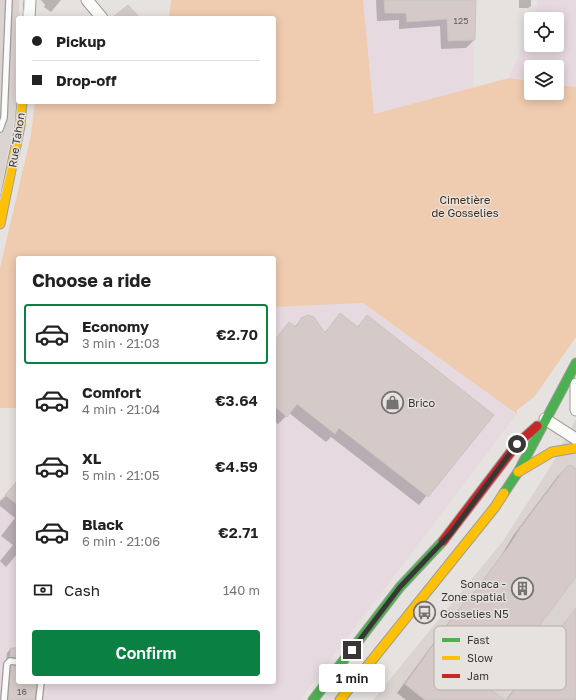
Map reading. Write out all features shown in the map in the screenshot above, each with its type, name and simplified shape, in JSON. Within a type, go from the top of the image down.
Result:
[{"type":"main road","name":"Rue Tahon","points":[[0,224],[20,126],[22,104]]},
{"type":"main road","points":[[340,700],[495,507],[518,472],[576,363]]},
{"type":"main road","points":[[313,700],[400,587],[450,534],[517,444],[545,419]]},
{"type":"main road","points":[[518,472],[539,457],[560,449],[576,448]]},
{"type":"street","points":[[29,16],[30,0]]},
{"type":"street","points":[[87,0],[100,16]]},
{"type":"street","points":[[576,384],[576,410]]},
{"type":"street","points":[[545,419],[576,439]]},
{"type":"lane","points":[[0,130],[4,118],[9,0]]},
{"type":"lane","points":[[4,700],[7,664],[10,661],[16,662]]},
{"type":"lane","points":[[39,700],[41,684]]},
{"type":"shaded area","points":[[0,0],[19,0],[19,16],[16,16],[16,104],[18,104],[0,193]]},
{"type":"shaded area","points":[[363,0],[475,0],[473,87],[374,114]]},
{"type":"shaded area","points":[[538,0],[576,0],[576,87],[564,86],[564,60],[524,60],[524,80],[509,78],[524,41],[524,52],[564,52],[564,12],[536,12]]},
{"type":"shaded area","points":[[363,303],[517,414],[300,700],[0,700],[0,499],[16,487],[16,684],[276,684],[276,307]]},
{"type":"shaded area","name":"Sonaca - Zone spatial","points":[[576,419],[576,700],[373,700],[503,541],[551,466]]},
{"type":"green space","name":"Cimetière de Gosselies","points":[[171,0],[363,0],[374,114],[509,78],[524,80],[524,100],[564,100],[564,86],[576,87],[576,337],[534,397],[517,410],[517,414],[363,303],[276,307],[276,256],[16,256],[16,408],[0,408],[0,268],[31,135],[35,104],[276,104],[276,16],[169,16]]},
{"type":"building","points":[[384,0],[476,0],[475,40],[448,41],[447,19],[407,22],[406,13],[385,13]]},
{"type":"building","points":[[128,5],[138,16],[114,16]]},
{"type":"building","name":"Brico","points":[[340,313],[358,327],[367,315],[494,415],[428,497],[339,428],[335,434],[297,404],[287,417],[276,408],[276,338],[289,322],[296,327],[301,318],[308,315],[314,317],[325,333]]},
{"type":"building","points":[[571,465],[576,469],[576,577],[539,626],[447,626],[465,601],[467,602],[567,466]]},
{"type":"building","points":[[16,482],[16,503],[5,495]]},
{"type":"building","points":[[576,608],[576,700],[507,700],[514,690],[566,690],[566,626],[562,626]]},
{"type":"building","points":[[434,644],[434,690],[491,690],[505,700],[425,700],[405,684]]},
{"type":"building","points":[[11,648],[16,648],[16,658],[10,657]]},
{"type":"building","points":[[11,666],[16,666],[16,684],[37,684],[35,700],[8,700]]},
{"type":"tram line","points":[[23,16],[25,0]]},
{"type":"tram line","points":[[0,200],[13,147],[18,104]]},
{"type":"traffic: fast","points":[[504,493],[518,472],[576,363]]},
{"type":"traffic: fast","points":[[313,700],[400,587],[443,541]]},
{"type":"traffic: slow","points":[[0,224],[20,126],[22,104]]},
{"type":"traffic: slow","points":[[518,472],[552,452],[576,448]]},
{"type":"traffic: slow","points":[[340,700],[495,507],[504,493]]},
{"type":"traffic: jam","points":[[443,541],[517,444],[537,426]]},
{"type":"place","name":"Brico","points":[[392,402]]},
{"type":"place","name":"Sonaca - Zone spatial","points":[[522,589]]},
{"type":"place","name":"Gosselies N5","points":[[425,613]]},
{"type":"route","points":[[352,650],[400,587],[450,534],[517,444]]}]
